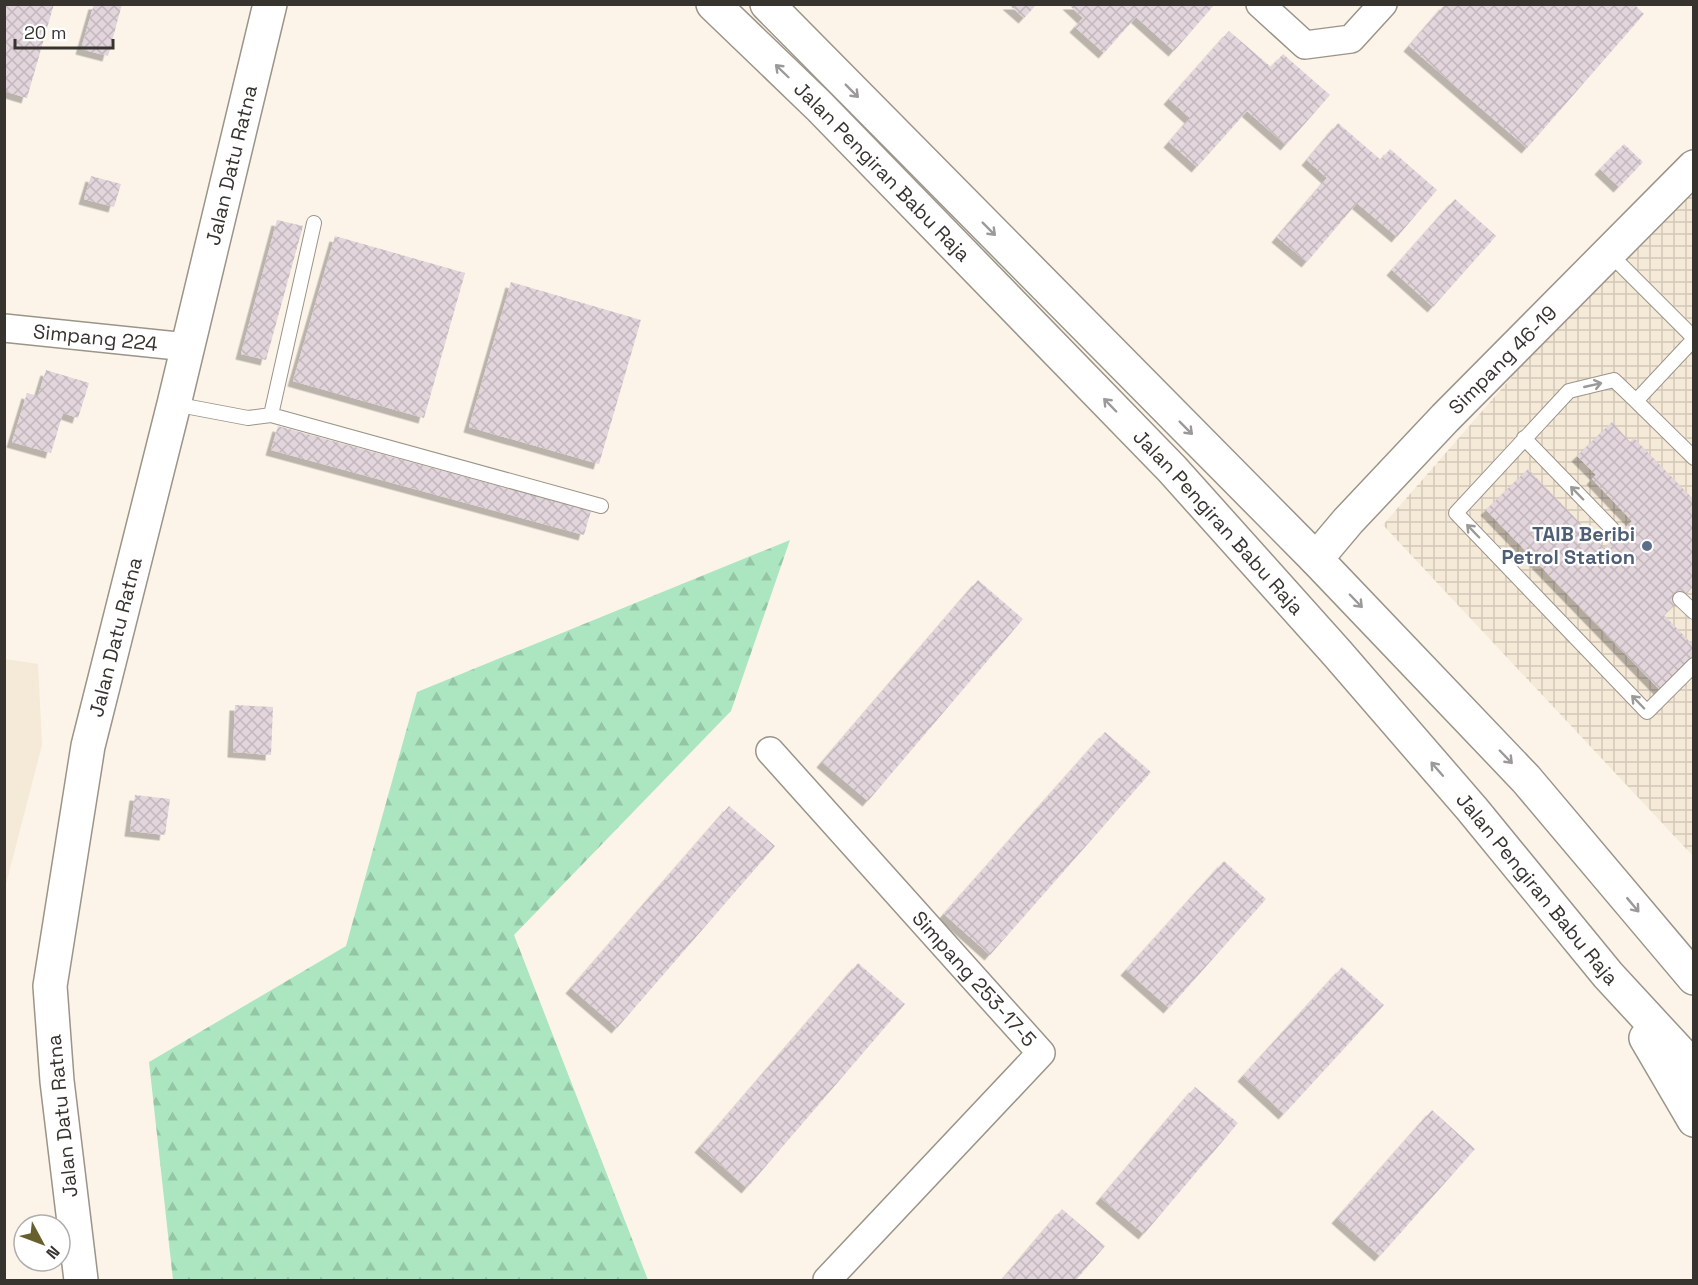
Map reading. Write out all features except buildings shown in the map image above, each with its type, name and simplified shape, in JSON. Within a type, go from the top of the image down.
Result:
[{"type":"main road","name":"Jalan Datu Ratna","points":[[81,1281],[57,1081],[50,986],[88,746],[174,404],[270,4]]},
{"type":"main road","name":"Jalan Pengiran Babu Raja","points":[[713,4],[819,106],[1172,469],[1337,653],[1464,800],[1608,975],[1694,1068]]},
{"type":"main road","name":"Jalan Pengiran Babu Raja","points":[[767,4],[1316,559],[1526,779],[1694,978]]},
{"type":"main road","name":"Simpang 46-19","points":[[1316,559],[1348,521],[1445,418],[1694,167]]},
{"type":"main road","points":[[1660,937],[1694,961]]},
{"type":"main road","points":[[1608,975],[1694,1119]]},
{"type":"street","points":[[1260,4],[1305,45],[1351,39],[1383,4]]},
{"type":"street","name":"Simpang 224","points":[[4,328],[187,347]]},
{"type":"street","name":"Simpang 253-17-5","points":[[770,751],[1041,1053],[826,1281]]},
{"type":"lane","points":[[271,415],[314,223]]},
{"type":"lane","points":[[1608,252],[1694,339],[1636,400]]},
{"type":"lane","points":[[1694,458],[1614,380],[1569,390],[1456,513],[1647,711],[1694,665]]},
{"type":"lane","points":[[174,404],[248,418],[271,415],[602,506]]},
{"type":"lane","points":[[1524,438],[1618,535]]},
{"type":"lane","points":[[1680,599],[1694,612]]},
{"type":"shaded area","points":[[1693,169],[1693,856],[1383,525]]},
{"type":"shaded area","points":[[5,659],[38,664],[42,745],[5,888]]},
{"type":"green space","points":[[790,540],[731,711],[514,935],[648,1280],[173,1280],[149,1062],[346,946],[417,692]]},
{"type":"place","name":"TAIB Beribi Petrol Station","points":[[1647,546]]}]
